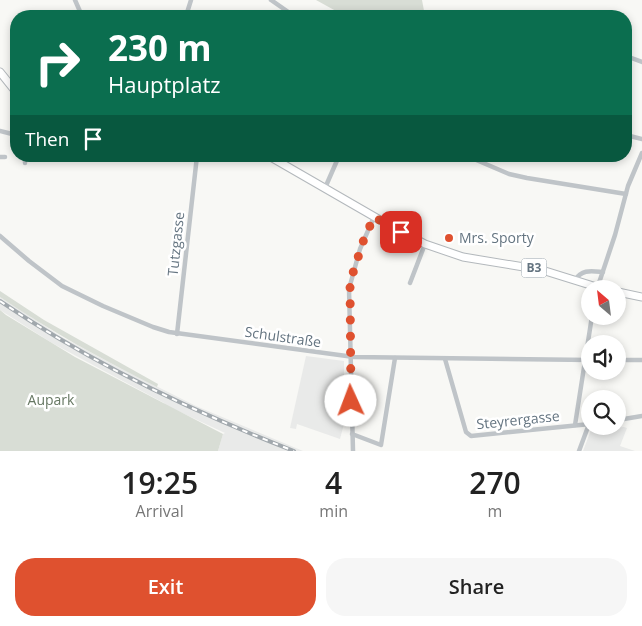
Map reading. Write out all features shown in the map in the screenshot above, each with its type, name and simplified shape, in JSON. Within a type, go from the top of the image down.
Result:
[{"type":"main road","points":[[0,72],[10,86]]},
{"type":"main road","name":"B3","points":[[280,162],[374,217],[425,244],[463,257],[542,270],[581,282]]},
{"type":"main road","points":[[626,294],[642,297]]},
{"type":"street","points":[[271,0],[285,10]]},
{"type":"street","points":[[601,280],[626,194],[642,153]]},
{"type":"street","name":"Tutzgasse","points":[[177,334],[196,162]]},
{"type":"street","points":[[325,188],[336,162]]},
{"type":"street","points":[[481,162],[509,174],[527,178],[626,194]]},
{"type":"street","points":[[353,451],[350,282],[365,236],[374,217]]},
{"type":"street","name":"Schulstraße","points":[[0,236],[39,270],[68,289],[153,328],[177,334],[350,357],[581,360]]},
{"type":"street","points":[[410,283],[425,244]]},
{"type":"street","points":[[575,280],[578,274],[584,271],[603,272]]},
{"type":"street","points":[[352,434],[381,445],[395,358]]},
{"type":"street","name":"Steyrergasse","points":[[445,359],[466,432],[471,436],[581,425]]},
{"type":"street","points":[[626,360],[642,360]]},
{"type":"street","points":[[575,425],[584,380]]},
{"type":"street","points":[[626,419],[642,416]]},
{"type":"street","points":[[579,451],[585,435]]},
{"type":"shaded area","points":[[0,297],[62,337],[120,368],[196,406],[303,451],[218,451],[223,434],[225,433],[165,405],[52,343],[0,310]]},
{"type":"shaded area","points":[[306,356],[344,361],[344,424],[340,439],[297,424],[296,429],[290,428]]},
{"type":"shaded area","points":[[589,435],[624,435],[620,446],[635,451],[583,451]]},
{"type":"green space","points":[[316,0],[422,0],[424,10],[334,10]]},
{"type":"green space","points":[[0,291],[44,320],[158,384],[157,387],[97,356],[38,322],[0,297]]},
{"type":"green space","name":"Aupark","points":[[0,310],[75,357],[223,434],[218,451],[0,451]]},
{"type":"railway","points":[[0,301],[70,345],[142,384],[217,419],[294,451]]},
{"type":"place","name":"Mrs. Sporty","points":[[449,238]]},
{"type":"route","points":[[351,401],[350,282],[364,239],[374,217],[401,232]]}]
